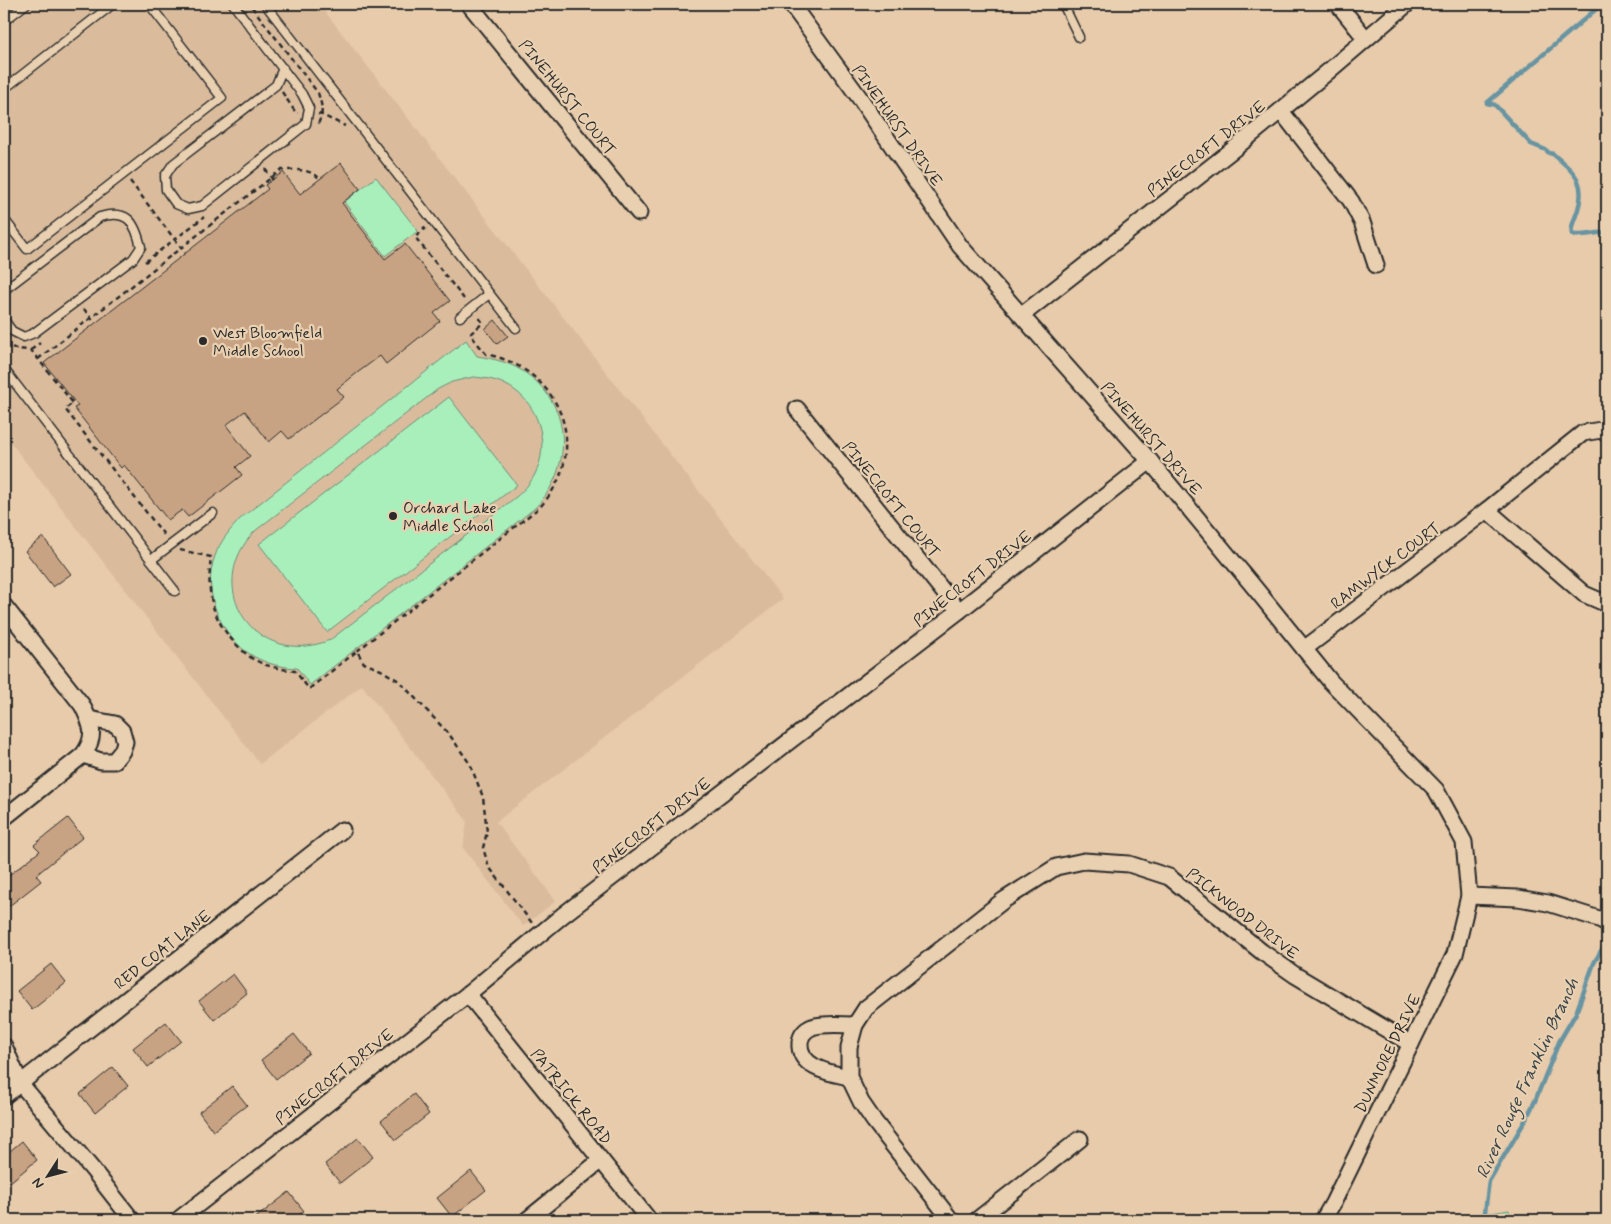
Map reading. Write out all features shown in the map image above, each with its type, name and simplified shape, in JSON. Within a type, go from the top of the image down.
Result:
[{"type":"street","name":"PINEHURST COURT","points":[[469,4],[639,213]]},
{"type":"street","name":"PINEHURST DRIVE","points":[[791,4],[859,98],[960,246],[1150,461],[1331,682],[1436,790],[1464,842],[1470,896]]},
{"type":"street","points":[[1338,4],[1366,39]]},
{"type":"street","name":"PINECROFT DRIVE","points":[[1022,315],[1281,111],[1407,4]]},
{"type":"street","points":[[1281,111],[1351,201],[1362,222],[1376,265]]},
{"type":"street","name":"PINECROFT COURT","points":[[798,409],[958,611]]},
{"type":"street","name":"RAMWYCK COURT","points":[[1304,649],[1487,510],[1583,433],[1601,430],[1607,434]]},
{"type":"street","name":"PINECROFT DRIVE","points":[[178,1220],[468,994],[541,934],[1150,461]]},
{"type":"street","points":[[1487,510],[1584,594],[1607,604]]},
{"type":"street","points":[[4,606],[82,705],[89,719],[92,735],[90,746],[83,755],[4,818]]},
{"type":"street","points":[[83,755],[101,761],[114,761],[122,751],[125,742],[122,731],[115,724],[89,719]]},
{"type":"street","name":"RED COAT LANE","points":[[4,1096],[342,830]]},
{"type":"street","name":"PICKWOOD DRIVE","points":[[951,1220],[861,1102],[849,1077],[849,1047],[854,1025],[866,1008],[1004,900],[1056,866],[1084,861],[1129,864],[1169,877],[1213,914],[1295,975],[1411,1044]]},
{"type":"street","points":[[1470,896],[1518,898],[1548,903],[1607,923]]},
{"type":"street","name":"DUNMORE DRIVE","points":[[1323,1220],[1455,954],[1470,896]]},
{"type":"street","name":"PATRICK ROAD","points":[[468,994],[650,1220]]},
{"type":"street","points":[[849,1077],[816,1068],[802,1054],[800,1042],[803,1033],[811,1028],[825,1025],[854,1025]]},
{"type":"street","points":[[4,1046],[20,1083],[132,1220]]},
{"type":"street","points":[[977,1220],[1080,1139]]},
{"type":"street","points":[[527,1220],[601,1160]]},
{"type":"lane","points":[[4,21],[26,4]]},
{"type":"lane","points":[[4,89],[113,4]]},
{"type":"lane","points":[[4,219],[28,249],[222,98],[149,4]]},
{"type":"lane","points":[[233,4],[302,94],[309,108],[306,124],[202,206],[188,210],[176,204],[166,190],[165,176],[173,164],[276,84],[282,68]]},
{"type":"lane","points":[[264,4],[516,328]]},
{"type":"lane","points":[[1063,4],[1079,37]]},
{"type":"lane","points":[[4,290],[100,217],[113,213],[128,218],[137,231],[141,247],[133,259],[34,333],[24,337],[12,331],[4,320]]},
{"type":"lane","points":[[460,317],[489,294]]},
{"type":"lane","points":[[4,369],[175,591]]},
{"type":"lane","points":[[151,560],[213,513]]},
{"type":"path","points":[[276,84],[296,113],[322,115],[344,125],[350,132]]},
{"type":"path","points":[[38,359],[281,170],[308,171],[314,173],[320,179]]},
{"type":"path","points":[[124,174],[185,253]]},
{"type":"path","points":[[4,344],[16,349],[31,350],[72,403],[65,409],[173,544],[180,550],[211,558],[208,579],[214,613],[233,641],[256,661],[277,668],[295,670],[309,689],[540,507],[556,486],[566,456],[566,438],[558,406],[543,385],[526,370],[502,358],[486,354],[470,334],[483,324],[415,237],[425,230],[419,222]]},
{"type":"path","points":[[77,301],[95,324]]},
{"type":"path","points":[[357,651],[364,663],[381,670],[399,681],[449,734],[470,764],[483,798],[487,832],[483,848],[489,867],[541,934]]},
{"type":"shaded area","name":"Orchard Lake Middle School","points":[[4,4],[319,4],[783,599],[496,822],[556,901],[523,926],[463,848],[467,821],[362,685],[260,764],[4,434]]},
{"type":"green space","points":[[376,177],[418,231],[385,256],[344,202]]},
{"type":"green space","points":[[466,340],[477,356],[503,362],[527,374],[542,388],[553,403],[560,421],[561,457],[556,475],[547,492],[535,508],[310,685],[297,668],[280,666],[258,659],[242,648],[223,626],[217,612],[212,598],[211,570],[220,545],[241,518]],"holes":[[[473,377],[489,379],[504,384],[526,400],[533,411],[538,424],[542,450],[534,476],[526,488],[330,640],[303,646],[279,644],[259,634],[244,618],[235,598],[233,576],[239,553],[255,531],[438,389],[452,382]]]},
{"type":"green space","points":[[449,397],[517,485],[327,632],[259,544]]},
{"type":"green space","points":[[1509,1210],[1510,1220],[1466,1220],[1469,1217]]},
{"type":"building","name":"West Bloomfield Middle School","points":[[341,163],[360,189],[342,203],[385,259],[405,244],[450,301],[434,313],[440,321],[386,364],[380,356],[357,373],[337,389],[344,397],[289,439],[282,431],[269,442],[245,411],[226,425],[250,456],[236,467],[242,475],[188,517],[182,510],[168,520],[124,465],[121,468],[74,408],[78,406],[44,363],[268,189],[265,185],[283,172],[300,194]]},
{"type":"building","points":[[495,320],[508,336],[497,344],[485,329]]},
{"type":"building","points":[[43,537],[71,574],[53,587],[25,551]]},
{"type":"building","points":[[68,818],[83,837],[36,875],[41,881],[4,910],[4,879],[40,851],[34,845]]},
{"type":"building","points":[[51,964],[66,983],[32,1010],[17,991]]},
{"type":"building","points":[[233,974],[247,993],[214,1020],[199,1001]]},
{"type":"building","points":[[166,1022],[181,1041],[148,1067],[133,1048]]},
{"type":"building","points":[[294,1034],[309,1053],[276,1079],[261,1060]]},
{"type":"building","points":[[113,1067],[128,1086],[95,1113],[80,1094]]},
{"type":"building","points":[[232,1086],[247,1105],[213,1131],[199,1112]]},
{"type":"building","points":[[414,1094],[429,1114],[396,1140],[381,1121]]},
{"type":"building","points":[[358,1138],[373,1157],[340,1183],[325,1164]]},
{"type":"building","points":[[22,1141],[37,1160],[4,1187],[4,1156]]},
{"type":"building","points":[[471,1171],[486,1190],[452,1217],[437,1198]]},
{"type":"building","points":[[289,1192],[304,1211],[292,1220],[253,1220]]},
{"type":"waterway","name":"River Rouge Franklin Branch","points":[[1602,4],[1487,103],[1495,105],[1531,144],[1553,154],[1568,167],[1578,180],[1581,195],[1572,227],[1572,234],[1607,233]]},
{"type":"waterway","name":"River Rouge Franklin Branch","points":[[1484,1220],[1489,1181],[1535,1101],[1559,1042],[1576,1013],[1594,963],[1602,949]]},
{"type":"place","name":"West Bloomfield Middle School","points":[[203,341]]},
{"type":"place","name":"Orchard Lake Middle School","points":[[393,516]]}]
